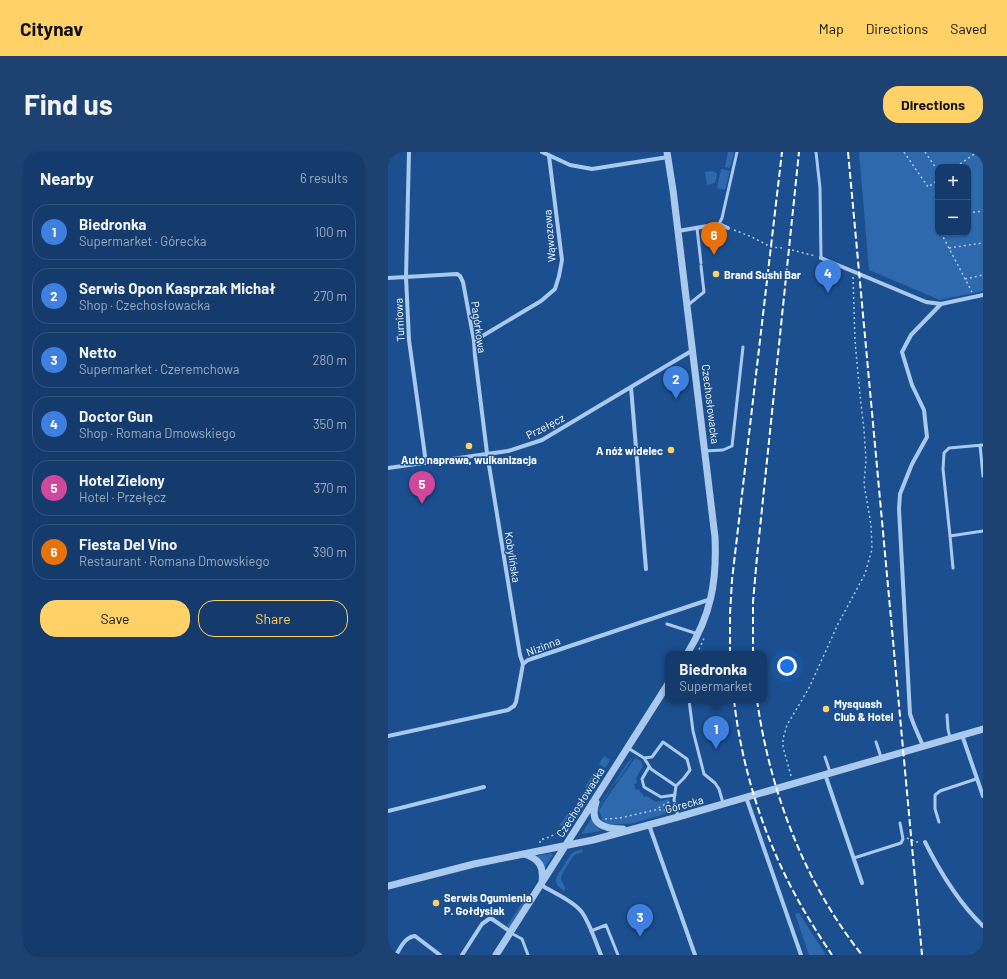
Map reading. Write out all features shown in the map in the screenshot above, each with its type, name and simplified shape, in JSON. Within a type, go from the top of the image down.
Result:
[{"type":"street","name":"Turniowa","points":[[409,152],[406,277],[409,340],[426,463]]},
{"type":"street","points":[[542,152],[570,165],[592,169],[668,154]]},
{"type":"street","name":"Czechosłowacka","points":[[668,154],[715,526],[716,547],[711,599],[706,617],[689,651]]},
{"type":"street","name":"Wąwozowa","points":[[474,341],[541,301],[554,289],[559,276],[562,260],[549,156]]},
{"type":"street","points":[[678,231],[719,224],[728,228]]},
{"type":"street","points":[[821,258],[926,302],[941,304],[983,295]]},
{"type":"street","name":"Pagórkowa","points":[[388,278],[457,274],[460,276],[463,282],[474,341],[487,453]]},
{"type":"street","points":[[923,746],[910,714],[899,509],[900,494],[912,464],[927,437],[924,410],[912,385],[902,352],[910,335],[941,304]]},
{"type":"street","name":"Przełęcz","points":[[388,468],[508,451],[542,440],[693,350]]},
{"type":"street","points":[[631,387],[646,569]]},
{"type":"street","name":"Kobylińska","points":[[487,453],[520,655],[523,664]]},
{"type":"street","name":"Nizinna","points":[[388,736],[508,710],[514,706],[516,702],[523,664],[533,658],[711,599]]},
{"type":"street","name":"Czechosłowacka","points":[[496,955],[665,689]]},
{"type":"street","name":"Górecka","points":[[388,886],[474,864],[566,846],[634,829],[983,729]]},
{"type":"street","points":[[962,735],[983,796]]},
{"type":"street","points":[[828,773],[862,883]]},
{"type":"street","points":[[388,811],[484,787]]},
{"type":"street","points":[[600,792],[594,811],[596,819],[600,825],[610,829],[634,829]]},
{"type":"street","points":[[746,797],[801,955]]},
{"type":"street","points":[[648,825],[694,955]]},
{"type":"street","points":[[925,843],[934,861],[962,902],[983,926]]},
{"type":"street","points":[[524,854],[534,858],[540,866],[542,873],[541,885],[578,908],[585,917],[600,955]]},
{"type":"street","points":[[462,955],[482,924],[489,919],[492,919],[511,932]]},
{"type":"street","points":[[396,955],[406,939],[410,936],[415,936],[440,955]]},
{"type":"lane","points":[[719,224],[722,218],[737,152]]},
{"type":"lane","points":[[816,152],[820,188],[821,258]]},
{"type":"lane","points":[[687,305],[704,292],[697,228]]},
{"type":"lane","points":[[705,451],[723,450],[732,446],[743,346]]},
{"type":"lane","points":[[953,568],[943,469],[944,453],[949,448],[982,445],[983,476]]},
{"type":"lane","points":[[950,536],[983,531]]},
{"type":"lane","points":[[667,624],[698,634]]},
{"type":"lane","points":[[689,703],[693,731],[704,774],[715,783],[719,789],[723,804]]},
{"type":"lane","points":[[947,715],[950,738]]},
{"type":"lane","points":[[644,758],[652,757],[663,742],[688,758],[690,770],[676,786],[674,800],[678,817]]},
{"type":"lane","points":[[876,742],[881,758]]},
{"type":"lane","points":[[628,748],[644,758],[652,770],[676,786]]},
{"type":"lane","points":[[825,757],[828,773]]},
{"type":"lane","points":[[649,767],[642,779],[644,787],[661,797],[675,795]]},
{"type":"lane","points":[[939,822],[934,809],[935,795],[940,791],[976,778]]},
{"type":"lane","points":[[854,858],[901,843],[902,838],[900,823]]},
{"type":"lane","points":[[934,861],[939,858]]},
{"type":"lane","points":[[591,931],[606,925],[618,955]]},
{"type":"lane","points":[[511,932],[522,939],[528,955]]},
{"type":"path","points":[[904,152],[928,187],[935,182]]},
{"type":"path","points":[[925,152],[935,167]]},
{"type":"path","points":[[960,164],[978,152]]},
{"type":"path","points":[[971,213],[983,211]]},
{"type":"path","points":[[728,228],[752,237],[771,247],[782,248]]},
{"type":"path","points":[[944,236],[975,297]]},
{"type":"path","points":[[950,248],[983,242]]},
{"type":"path","points":[[792,250],[821,258]]},
{"type":"path","points":[[793,783],[783,739],[787,724],[809,688],[828,646],[865,574],[872,549],[871,525],[864,484],[866,460],[855,341],[853,277],[855,271]]},
{"type":"path","points":[[965,279],[983,275]]},
{"type":"path","points":[[602,819],[644,814],[655,810],[670,801]]},
{"type":"path","points":[[655,810],[669,810]]},
{"type":"path","points":[[542,851],[540,840],[549,838],[562,830],[571,818]]},
{"type":"path","points":[[902,838],[925,843]]},
{"type":"shaded area","points":[[728,152],[734,152],[730,168],[725,167]]},
{"type":"shaded area","points":[[859,152],[983,152],[983,291],[940,300],[869,270]]},
{"type":"shaded area","points":[[721,169],[730,171],[725,190],[717,188]]},
{"type":"shaded area","points":[[712,171],[717,174],[715,183],[707,185],[705,172]]},
{"type":"shaded area","points":[[604,756],[610,760],[605,768],[599,764]]},
{"type":"shaded area","points":[[633,758],[600,806],[598,818],[597,809],[628,762]]},
{"type":"shaded area","points":[[635,758],[641,761],[643,766],[636,778],[637,783],[634,784],[636,790],[639,789],[643,796],[646,796],[656,802],[669,799],[670,805],[668,811],[665,814],[634,823],[609,825],[600,821],[602,819],[599,810]]},
{"type":"shaded area","points":[[594,772],[599,775],[588,789],[585,787]]},
{"type":"shaded area","points":[[570,810],[573,812],[563,827],[559,825],[562,822]]},
{"type":"shaded area","points":[[591,819],[601,831],[582,834],[582,833]]},
{"type":"shaded area","points":[[582,849],[583,852],[574,855],[562,874],[561,879],[565,888],[564,891],[557,885],[557,876],[571,854]]},
{"type":"shaded area","points":[[551,853],[553,854],[545,868],[537,856]]},
{"type":"shaded area","points":[[525,898],[527,899],[509,928],[507,926]]},
{"type":"shaded area","points":[[799,913],[826,955],[809,955],[795,914]]},
{"type":"railway","points":[[730,651],[732,580],[782,152]]},
{"type":"railway","points":[[753,651],[753,602],[757,557],[799,152]]},
{"type":"railway","points":[[848,152],[922,955]]},
{"type":"railway","points":[[734,703],[741,747],[760,815],[778,860],[793,891],[832,955]]},
{"type":"railway","points":[[758,703],[771,768],[793,834],[823,897],[841,927],[862,955]]},
{"type":"place","name":"Fiesta Del Vino","points":[[714,255]]},
{"type":"place","name":"Brand Sushi Bar","points":[[716,274]]},
{"type":"place","name":"Doctor Gun","points":[[828,293]]},
{"type":"place","name":"Serwis Opon Kasprzak Michał","points":[[676,399]]},
{"type":"place","name":"Auto naprawa, wulkanizacja","points":[[469,446]]},
{"type":"place","name":"A nóż widelec","points":[[671,450]]},
{"type":"place","name":"Hotel Zielony","points":[[422,504]]},
{"type":"place","name":"Mysquash Club & Hotel","points":[[826,709]]},
{"type":"place","name":"Biedronka","points":[[716,749]]},
{"type":"place","name":"Serwis Ogumienia P. Gołdysiak","points":[[436,903]]},
{"type":"place","name":"Netto","points":[[640,937]]}]
